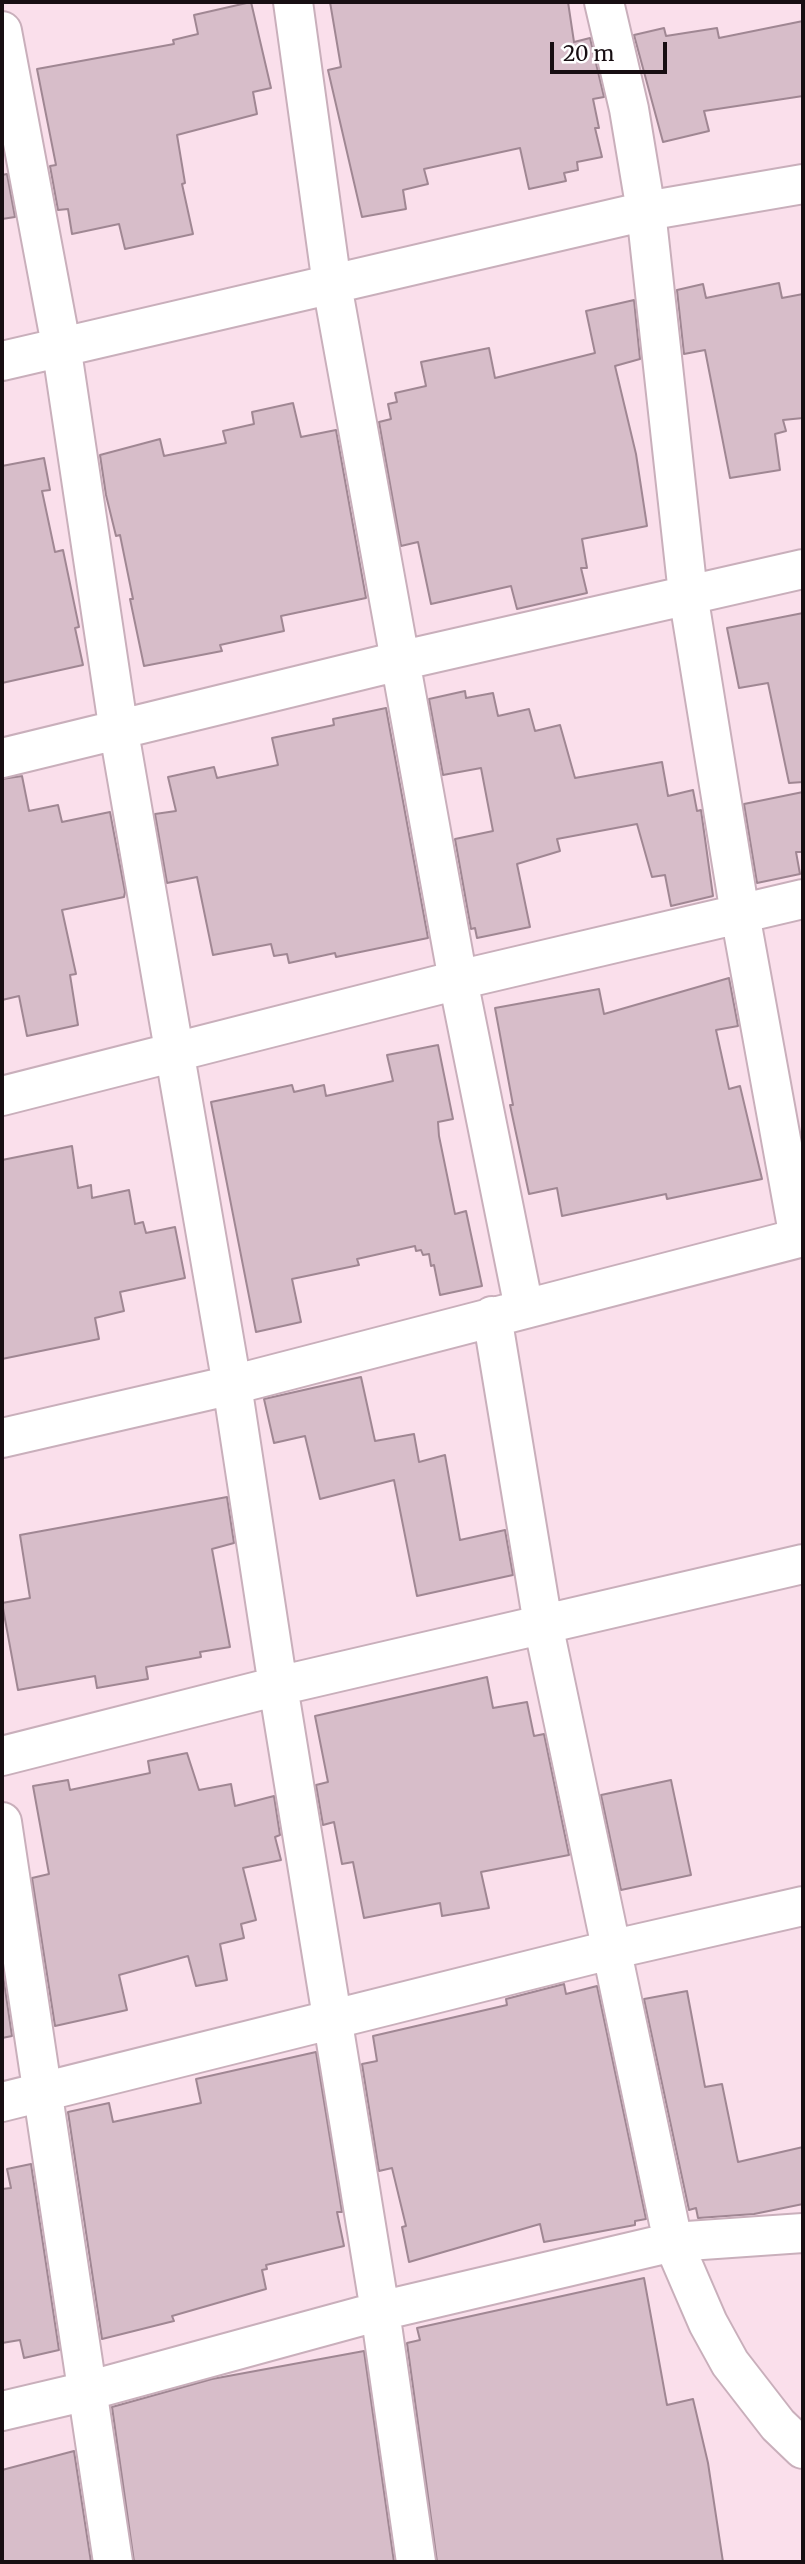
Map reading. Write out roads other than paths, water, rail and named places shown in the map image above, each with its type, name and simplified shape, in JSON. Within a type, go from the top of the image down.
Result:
[{"type":"street","points":[[293,2],[332,285],[458,979],[508,1312],[542,1624],[673,2242],[708,2323],[730,2363],[778,2426],[803,2449]]},
{"type":"street","points":[[2,1438],[232,1385],[801,1237],[740,914],[688,594],[646,211],[629,109],[604,2]]},
{"type":"street","points":[[2,31],[61,345],[118,732],[232,1385],[380,2311],[416,2562]]},
{"type":"street","points":[[2,361],[61,345],[646,211],[803,184]]},
{"type":"street","points":[[2,758],[118,732],[399,661],[803,569]]},
{"type":"street","points":[[2,1096],[458,979],[803,899]]},
{"type":"street","points":[[2,1756],[278,1686],[803,1564]]},
{"type":"street","points":[[2,1822],[113,2562]]},
{"type":"street","points":[[2,2102],[332,2018],[803,1906]]},
{"type":"street","points":[[2,2411],[88,2391],[380,2311],[673,2242],[803,2233]]}]
